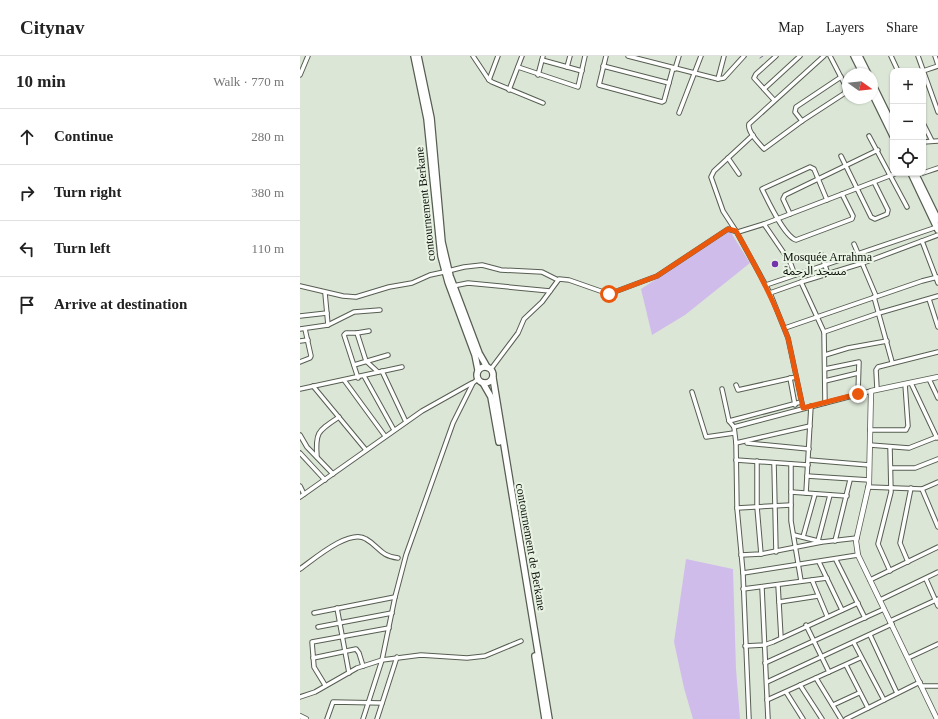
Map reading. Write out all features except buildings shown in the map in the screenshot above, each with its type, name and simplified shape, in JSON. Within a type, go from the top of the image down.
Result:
[{"type":"highway","name":"contournement Berkane","points":[[414,56],[427,119],[438,235],[446,271],[475,355],[478,370]]},
{"type":"highway","points":[[418,56],[431,118],[446,271],[481,357],[489,368],[493,378],[490,382],[483,383]]},
{"type":"highway","points":[[854,56],[859,68]]},
{"type":"highway","points":[[859,56],[865,68]]},
{"type":"highway","points":[[878,95],[890,120]]},
{"type":"highway","points":[[877,104],[890,130]]},
{"type":"highway","points":[[918,176],[938,220]]},
{"type":"highway","points":[[918,176],[937,229]]},
{"type":"highway","points":[[489,368],[478,370],[478,379],[489,391],[492,404],[545,719]]},
{"type":"highway","name":"contournement de Berkane","points":[[493,378],[549,719]]},
{"type":"street","points":[[300,75],[308,56]]},
{"type":"street","points":[[472,56],[489,80],[509,90],[543,103]]},
{"type":"street","points":[[476,62],[479,56]]},
{"type":"street","points":[[489,80],[498,56]]},
{"type":"street","points":[[509,90],[522,56]]},
{"type":"street","points":[[567,67],[570,56]]},
{"type":"street","points":[[518,67],[538,75],[578,87],[584,56]]},
{"type":"street","points":[[606,56],[598,84],[600,86],[662,102],[664,101],[679,56]]},
{"type":"street","points":[[628,56],[718,79],[724,78],[744,56]]},
{"type":"street","points":[[646,61],[647,56]]},
{"type":"street","points":[[678,113],[701,56]]},
{"type":"street","points":[[718,79],[724,56]]},
{"type":"street","points":[[774,100],[755,80],[756,74],[776,56]]},
{"type":"street","points":[[764,89],[800,56]]},
{"type":"street","points":[[824,56],[774,100],[749,124],[749,128],[764,149],[842,94]]},
{"type":"street","points":[[802,121],[795,112],[796,107],[841,77],[830,56]]},
{"type":"street","points":[[891,56],[897,68]]},
{"type":"street","points":[[918,56],[922,68]]},
{"type":"street","points":[[926,70],[938,66],[935,56]]},
{"type":"street","points":[[538,75],[543,58],[582,71]]},
{"type":"street","points":[[603,66],[669,83]]},
{"type":"street","points":[[926,79],[937,109]]},
{"type":"street","points":[[926,129],[932,141]]},
{"type":"street","points":[[753,135],[714,171],[711,176],[722,211],[736,231],[766,285],[788,338],[803,408]]},
{"type":"street","points":[[869,136],[878,150],[907,207]]},
{"type":"street","points":[[926,142],[938,141]]},
{"type":"street","points":[[790,214],[783,196],[878,150]]},
{"type":"street","points":[[841,156],[871,217],[875,219],[886,214],[888,210],[874,182]]},
{"type":"street","points":[[728,158],[739,174]]},
{"type":"street","points":[[827,200],[814,169],[808,167],[762,189],[778,219],[792,239],[796,240],[852,219],[853,216],[842,194]]},
{"type":"street","points":[[926,171],[938,168]]},
{"type":"street","points":[[300,286],[343,296],[356,297],[389,287],[412,283],[446,271],[464,267],[482,266],[501,270],[542,272],[558,280],[569,280],[609,294],[657,276],[728,229],[743,232],[890,176]]},
{"type":"street","points":[[764,224],[790,262],[795,284]]},
{"type":"street","points":[[766,285],[858,253],[937,229]]},
{"type":"street","points":[[770,294],[795,284],[863,263],[938,235]]},
{"type":"street","points":[[922,241],[938,283]]},
{"type":"street","points":[[854,244],[863,263],[875,297],[892,362]]},
{"type":"street","points":[[821,254],[828,274]]},
{"type":"street","points":[[784,328],[937,278]]},
{"type":"street","points":[[489,368],[518,333],[524,318],[539,306],[558,280]]},
{"type":"street","points":[[801,282],[824,332],[825,403]]},
{"type":"street","points":[[453,286],[468,283],[550,291]]},
{"type":"street","points":[[325,292],[328,325]]},
{"type":"street","points":[[824,332],[879,313],[938,296]]},
{"type":"street","points":[[929,299],[938,327]]},
{"type":"street","points":[[300,329],[328,325],[354,312],[380,310]]},
{"type":"street","points":[[300,316],[327,313]]},
{"type":"street","points":[[300,362],[311,357],[305,329]]},
{"type":"street","points":[[358,378],[344,335],[346,333],[369,331]]},
{"type":"street","points":[[357,333],[366,361],[378,372]]},
{"type":"street","points":[[300,341],[308,340]]},
{"type":"street","points":[[825,355],[848,348],[887,341]]},
{"type":"street","points":[[877,389],[876,368],[892,362],[938,352]]},
{"type":"street","points":[[354,365],[388,355]]},
{"type":"street","points":[[825,369],[859,362],[858,394]]},
{"type":"street","points":[[300,389],[358,378],[402,367]]},
{"type":"street","points":[[382,371],[406,422]]},
{"type":"street","points":[[825,382],[858,373]]},
{"type":"street","points":[[364,376],[394,430]]},
{"type":"street","points":[[736,384],[738,390],[796,376]]},
{"type":"street","points":[[734,426],[872,390],[938,377]]},
{"type":"street","points":[[790,378],[797,409]]},
{"type":"street","points":[[300,497],[406,422],[478,379]]},
{"type":"street","points":[[929,379],[938,398]]},
{"type":"street","points":[[344,380],[385,436]]},
{"type":"street","points":[[363,719],[382,660],[395,597],[406,555],[445,443],[472,383]]},
{"type":"street","points":[[870,445],[912,448],[938,438],[910,383]]},
{"type":"street","points":[[870,430],[906,430],[908,426],[905,384]]},
{"type":"street","points":[[313,386],[366,450]]},
{"type":"street","points":[[722,389],[729,421],[734,426],[736,443],[737,508],[743,589],[749,719]]},
{"type":"street","points":[[872,390],[869,480],[856,545],[858,555],[884,609],[921,684],[936,709],[937,719]]},
{"type":"street","points":[[692,392],[706,437],[734,433]]},
{"type":"street","points":[[729,421],[801,402]]},
{"type":"street","points":[[806,493],[811,406]]},
{"type":"street","points":[[317,457],[316,439],[318,432],[339,417]]},
{"type":"street","points":[[736,443],[810,426]]},
{"type":"street","points":[[300,435],[307,447],[333,474]]},
{"type":"street","points":[[743,442],[809,449]]},
{"type":"street","points":[[890,447],[891,488],[878,544],[890,571]]},
{"type":"street","points":[[300,453],[325,480]]},
{"type":"street","points":[[891,468],[915,468],[938,459]]},
{"type":"street","points":[[736,460],[808,465]]},
{"type":"street","points":[[809,460],[869,465]]},
{"type":"street","points":[[757,461],[757,507],[760,554]]},
{"type":"street","points":[[774,463],[776,552]]},
{"type":"street","points":[[791,464],[791,505],[795,548],[802,581]]},
{"type":"street","points":[[808,476],[850,480],[869,480]]},
{"type":"street","points":[[835,541],[850,480]]},
{"type":"street","points":[[868,487],[922,489],[938,482]]},
{"type":"street","points":[[300,486],[304,494]]},
{"type":"street","points":[[908,562],[900,544],[911,488]]},
{"type":"street","points":[[922,489],[938,527]]},
{"type":"street","points":[[791,492],[847,496]]},
{"type":"street","points":[[803,537],[815,494]]},
{"type":"street","points":[[820,541],[830,495]]},
{"type":"street","points":[[737,508],[791,505]]},
{"type":"street","points":[[794,535],[820,541],[835,541],[857,538]]},
{"type":"street","points":[[300,569],[340,541],[353,537],[364,537],[383,554],[398,558]]},
{"type":"street","points":[[741,555],[776,552],[820,541]]},
{"type":"street","points":[[870,580],[938,547]]},
{"type":"street","points":[[742,573],[799,566],[858,555]]},
{"type":"street","points":[[836,560],[865,618]]},
{"type":"street","points":[[819,562],[842,610]]},
{"type":"street","points":[[880,600],[938,572]]},
{"type":"street","points":[[743,589],[762,588],[826,578]]},
{"type":"street","points":[[926,579],[937,599],[938,606]]},
{"type":"street","points":[[812,580],[827,616]]},
{"type":"street","points":[[778,585],[781,638]]},
{"type":"street","points":[[762,588],[768,719]]},
{"type":"street","points":[[779,602],[818,596]]},
{"type":"street","points":[[314,613],[395,597]]},
{"type":"street","points":[[767,682],[854,643],[937,599]]},
{"type":"street","points":[[745,646],[764,645],[858,603]]},
{"type":"street","points":[[337,608],[349,673]]},
{"type":"street","points":[[765,663],[884,609]]},
{"type":"street","points":[[318,627],[392,613]]},
{"type":"street","points":[[806,625],[828,672]]},
{"type":"street","points":[[325,685],[314,667],[312,642],[389,628]]},
{"type":"street","points":[[870,635],[897,694]]},
{"type":"street","points":[[300,697],[315,692],[325,685],[363,666],[382,660],[421,655],[468,658],[485,656],[521,641]]},
{"type":"street","points":[[854,643],[860,658],[884,700]]},
{"type":"street","points":[[908,658],[938,644]]},
{"type":"street","points":[[313,658],[344,651],[358,651],[363,666]]},
{"type":"street","points":[[377,719],[397,657]]},
{"type":"street","points":[[767,700],[860,658]]},
{"type":"street","points":[[846,665],[868,708]]},
{"type":"street","points":[[816,678],[841,719]]},
{"type":"street","points":[[846,719],[921,684],[938,686]]},
{"type":"street","points":[[800,685],[822,719]]},
{"type":"street","points":[[786,692],[803,719]]},
{"type":"street","points":[[833,705],[859,692]]},
{"type":"street","points":[[327,719],[333,702],[382,703]]},
{"type":"street","points":[[300,716],[306,719]]},
{"type":"shaded area","points":[[730,231],[750,263],[685,315],[652,335],[641,289]]},
{"type":"shaded area","points":[[686,559],[733,569],[736,669],[740,719],[693,719],[684,688],[674,642]]},
{"type":"place","name":"Mosquée Arrahma مسجد الرحمة","points":[[775,264]]},
{"type":"route","points":[[609,294],[657,276],[728,229],[736,231],[766,285],[788,338],[803,408],[858,394]]}]
